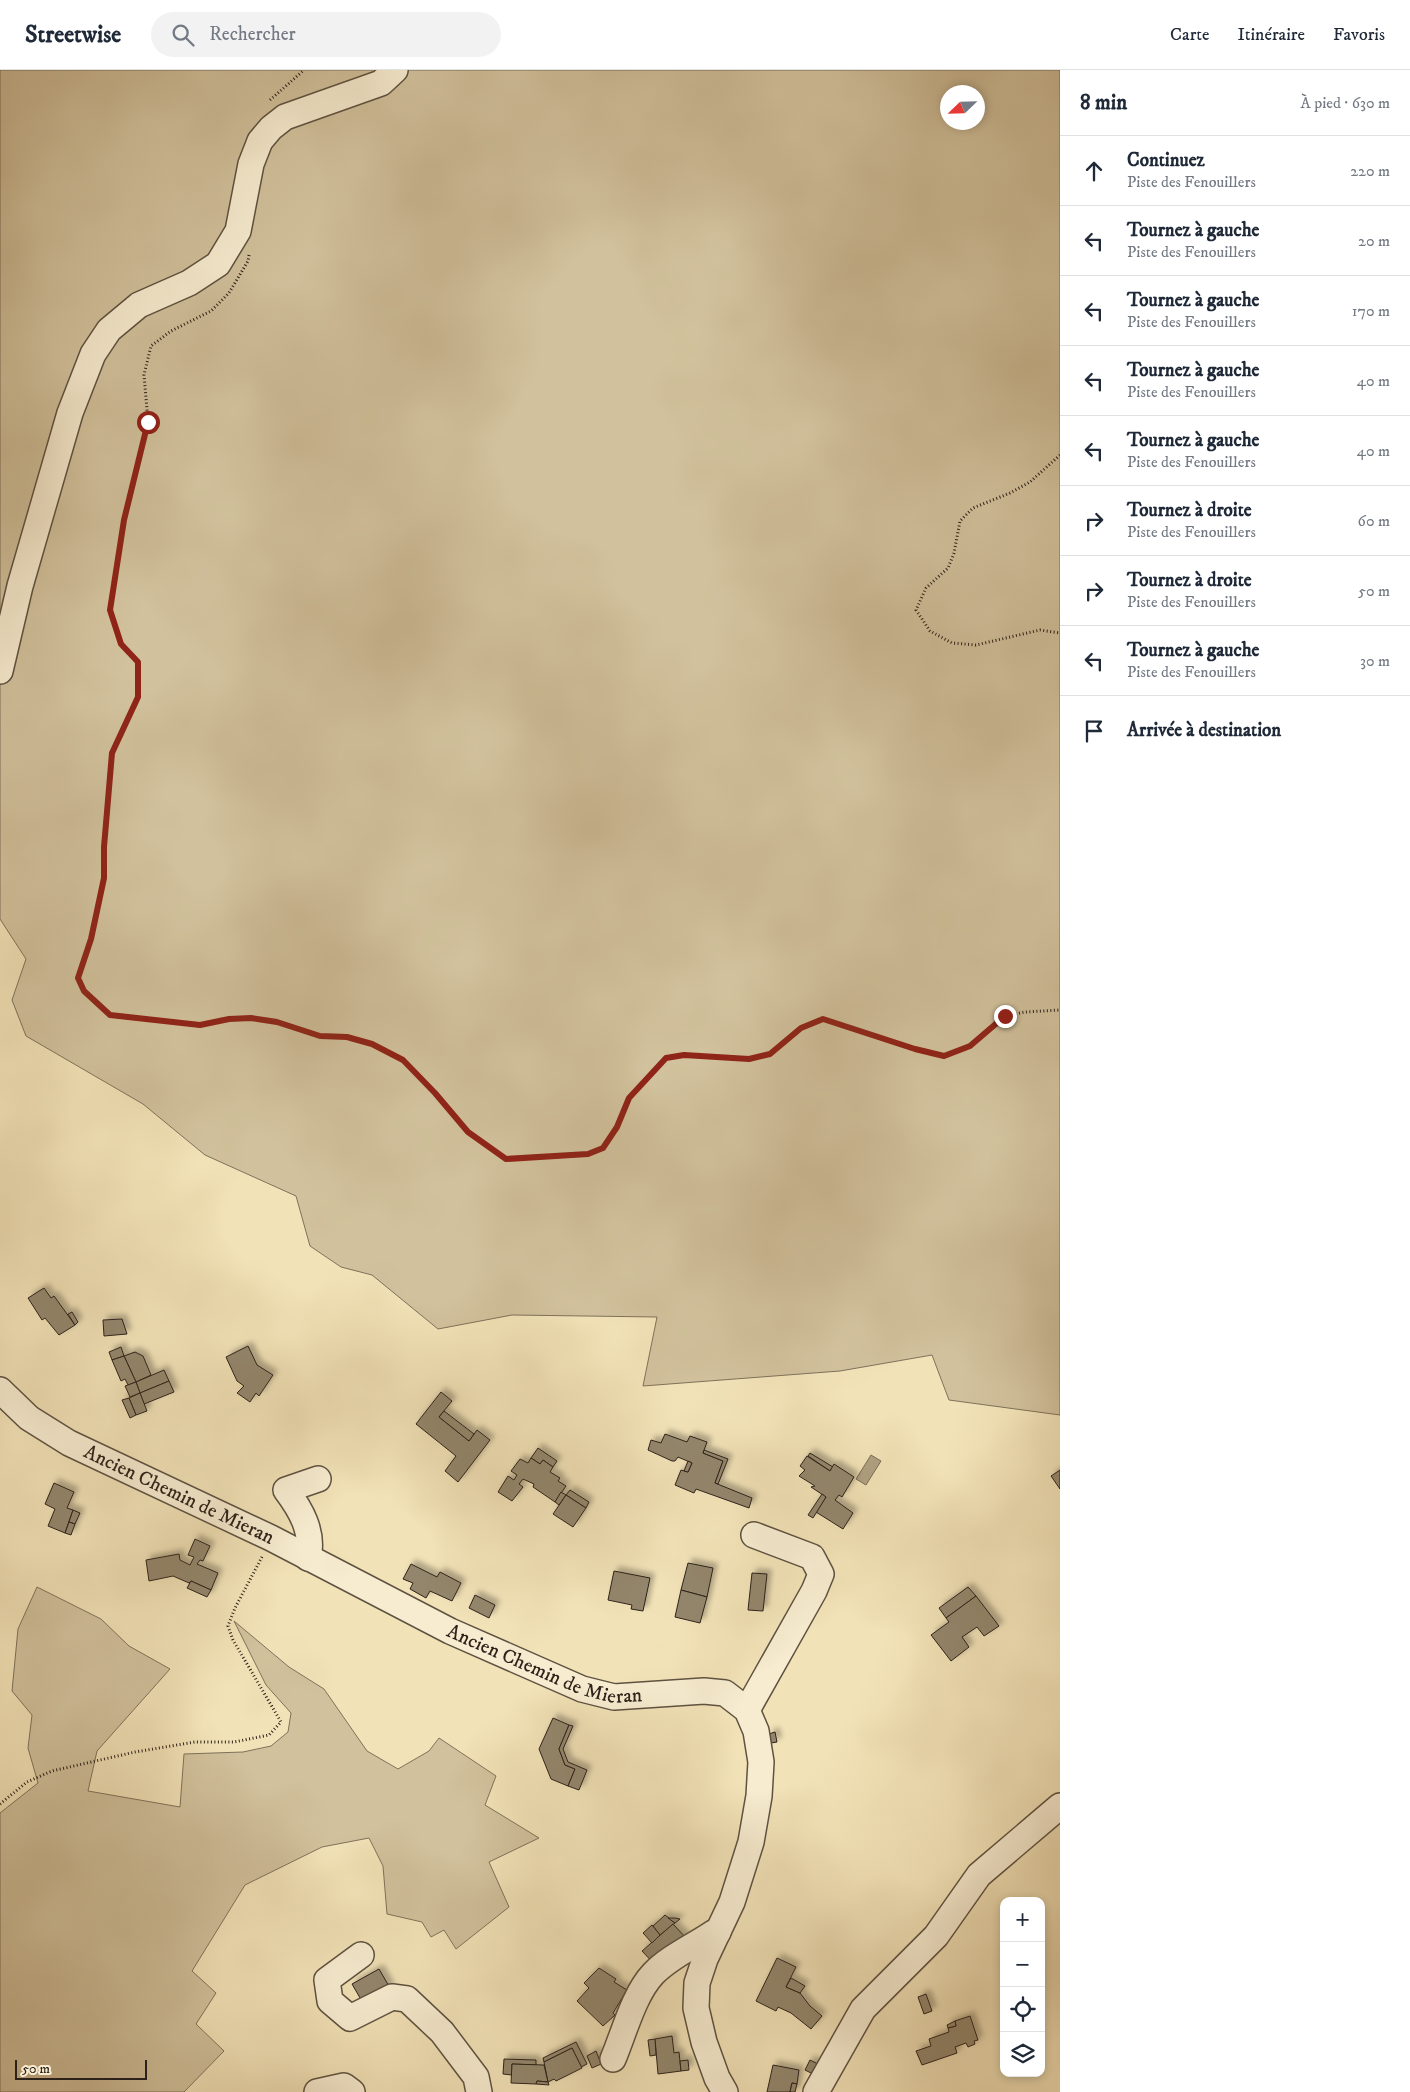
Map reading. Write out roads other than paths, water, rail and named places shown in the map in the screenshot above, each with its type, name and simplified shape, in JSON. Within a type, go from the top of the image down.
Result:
[{"type":"street","points":[[0,671],[20,586],[70,413],[93,354],[109,330],[139,305],[189,283],[218,264],[238,231],[251,164],[260,141],[271,128],[285,117],[380,83],[395,70]]},
{"type":"street","name":"Ancien Chemin de Mieran","points":[[0,1390],[29,1418],[69,1443],[271,1538],[450,1631],[582,1689],[614,1697],[704,1691],[725,1693],[747,1710]]},
{"type":"street","points":[[308,1558],[310,1546],[302,1511],[286,1490],[318,1479]]},
{"type":"street","points":[[725,2092],[717,2078],[704,2042],[696,2008],[697,1983],[705,1959],[732,1902],[751,1842],[759,1796],[761,1762],[756,1731],[747,1710],[814,1591],[821,1574],[812,1557],[754,1535]]},
{"type":"street","points":[[816,2092],[863,2009],[936,1936],[979,1875],[1060,1806]]},
{"type":"street","points":[[613,2058],[640,1992],[648,1979],[663,1966],[718,1932]]},
{"type":"street","points":[[361,1956],[327,1980],[330,2001],[350,2018],[392,1998],[407,1999],[442,2032],[476,2077],[479,2092]]},
{"type":"street","points":[[317,2092],[344,2086],[352,2092]]}]
